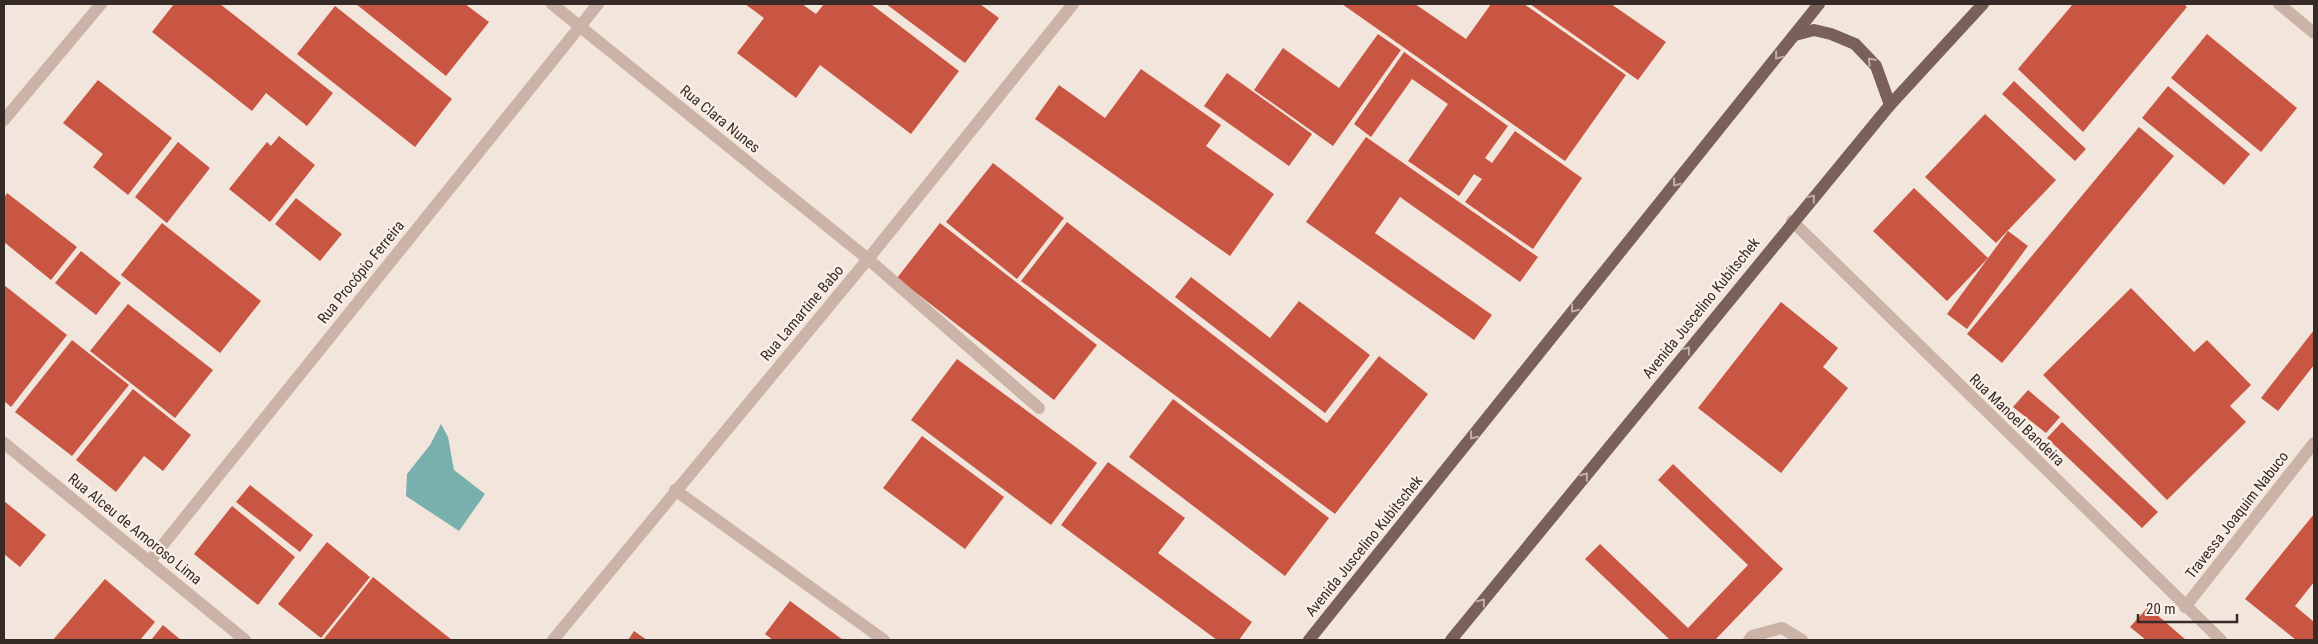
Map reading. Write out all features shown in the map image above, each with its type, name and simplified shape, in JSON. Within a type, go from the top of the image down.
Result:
[{"type":"main road","name":"Avenida Juscelino Kubitschek","points":[[1309,640],[1819,4]]},
{"type":"main road","name":"Avenida Juscelino Kubitschek","points":[[1451,640],[1890,104],[1983,4]]},
{"type":"main road","points":[[1795,35],[1814,30],[1832,34],[1855,44],[1876,66],[1890,104]]},
{"type":"street","points":[[4,120],[101,4]]},
{"type":"street","name":"Rua Clara Nunes","points":[[552,4],[868,259],[1039,408]]},
{"type":"street","name":"Rua Procópio Ferreira","points":[[148,562],[598,4]]},
{"type":"street","name":"Rua Lamartine Babo","points":[[553,640],[675,490],[868,259],[1073,4]]},
{"type":"street","points":[[2278,4],[2314,33]]},
{"type":"street","name":"Rua Manoel Bandeira","points":[[1792,222],[2220,640]]},
{"type":"street","name":"Rua Alceu de Amoroso Lima","points":[[4,443],[245,640]]},
{"type":"street","name":"Travessa Joaquim Nabuco","points":[[2185,607],[2314,443]]},
{"type":"street","points":[[675,490],[884,640]]},
{"type":"street","points":[[1749,640],[1752,636],[1782,628],[1802,640]]},
{"type":"water","points":[[441,424],[448,437],[454,470],[485,494],[459,531],[406,496],[407,474],[430,445]]},
{"type":"building","points":[[174,4],[220,4],[333,93],[307,126],[266,93],[252,111],[152,32]]},
{"type":"building","points":[[356,4],[465,4],[489,22],[446,76]]},
{"type":"building","points":[[745,4],[802,4],[816,14],[824,4],[871,4],[959,71],[911,134],[820,65],[796,98],[737,53],[764,18]]},
{"type":"building","points":[[886,4],[980,4],[999,18],[965,63]]},
{"type":"building","points":[[1342,4],[1415,4],[1466,39],[1491,4],[1524,4],[1626,75],[1565,161]]},
{"type":"building","points":[[1530,4],[1611,4],[1666,42],[1638,80]]},
{"type":"building","points":[[2073,4],[2184,4],[2187,7],[2083,132],[2018,69]]},
{"type":"building","points":[[335,6],[452,99],[415,147],[297,54]]},
{"type":"building","points":[[1378,34],[1401,50],[1333,146],[1254,90],[1283,48],[1339,88]]},
{"type":"building","points":[[2207,34],[2297,108],[2261,152],[2171,78]]},
{"type":"building","points":[[1404,52],[1508,126],[1485,158],[1492,163],[1515,131],[1582,178],[1533,249],[1465,202],[1482,179],[1474,174],[1459,196],[1408,161],[1448,104],[1412,79],[1371,137],[1354,124]]},
{"type":"building","points":[[1141,69],[1221,125],[1206,146],[1274,194],[1230,256],[1035,119],[1059,85],[1105,118]]},
{"type":"building","points":[[1227,73],[1312,134],[1289,166],[1204,106]]},
{"type":"building","points":[[98,80],[172,138],[128,195],[93,167],[103,154],[63,123]]},
{"type":"building","points":[[2014,81],[2086,149],[2075,161],[2002,94]]},
{"type":"building","points":[[2168,86],[2250,154],[2224,185],[2142,118]]},
{"type":"building","points":[[1985,114],[2056,180],[1996,243],[1925,177]]},
{"type":"building","points":[[2139,127],[2174,156],[2002,363],[1967,334]]},
{"type":"building","points":[[279,136],[315,165],[270,222],[229,189],[267,142],[271,146]]},
{"type":"building","points":[[1366,137],[1538,257],[1520,282],[1400,197],[1375,233],[1492,315],[1474,340],[1306,222]]},
{"type":"building","points":[[178,142],[210,168],[167,223],[135,197]]},
{"type":"building","points":[[993,163],[1064,218],[1017,279],[946,222]]},
{"type":"building","points":[[1914,188],[1988,258],[1947,301],[1873,231]]},
{"type":"building","points":[[7,193],[77,247],[51,280],[4,242],[4,198]]},
{"type":"building","points":[[296,198],[342,234],[320,261],[275,224]]},
{"type":"building","points":[[1067,222],[1327,423],[1379,356],[1428,394],[1335,514],[1021,281]]},
{"type":"building","points":[[162,223],[261,301],[220,353],[121,275]]},
{"type":"building","points":[[940,223],[1097,345],[1054,400],[897,278]]},
{"type":"building","points":[[2008,231],[2028,246],[1967,329],[1947,314]]},
{"type":"building","points":[[81,251],[121,283],[96,315],[55,283]]},
{"type":"building","points":[[1191,277],[1270,338],[1299,301],[1370,355],[1325,413],[1175,297]]},
{"type":"building","points":[[4,285],[67,335],[11,407],[4,401]]},
{"type":"building","points":[[2131,288],[2194,352],[2207,340],[2251,385],[2230,406],[2246,422],[2167,500],[2043,375]]},
{"type":"building","points":[[1781,302],[1838,348],[1823,367],[1848,388],[1781,473],[1698,408]]},
{"type":"building","points":[[128,304],[213,370],[175,418],[90,351]]},
{"type":"building","points":[[2314,330],[2314,365],[2278,411],[2261,398]]},
{"type":"building","points":[[72,340],[129,385],[72,456],[15,412]]},
{"type":"building","points":[[957,359],[1097,463],[1051,525],[911,420]]},
{"type":"building","points":[[133,389],[191,435],[163,471],[144,456],[116,492],[76,460]]},
{"type":"building","points":[[2028,390],[2060,417],[2046,433],[2013,407]]},
{"type":"building","points":[[1173,399],[1329,518],[1285,576],[1129,457]]},
{"type":"building","points":[[2062,422],[2158,512],[2142,528],[2047,438]]},
{"type":"building","points":[[922,436],[1004,497],[965,549],[883,488]]},
{"type":"building","points":[[1108,462],[1185,518],[1158,553],[1252,622],[1239,640],[1217,640],[1061,525]]},
{"type":"building","points":[[1673,464],[1783,569],[1715,640],[1670,640],[1585,559],[1600,544],[1688,628],[1748,565],[1658,480]]},
{"type":"building","points":[[250,485],[313,535],[300,552],[236,502]]},
{"type":"building","points":[[4,501],[46,535],[20,567],[4,554]]},
{"type":"building","points":[[232,506],[295,557],[258,605],[194,554]]},
{"type":"building","points":[[2314,514],[2314,582],[2295,606],[2314,622],[2314,640],[2296,640],[2245,599]]},
{"type":"building","points":[[327,542],[370,577],[321,638],[278,604]]},
{"type":"building","points":[[373,577],[409,606],[452,640],[323,640]]},
{"type":"building","points":[[105,579],[155,622],[140,640],[53,640]]},
{"type":"building","points":[[790,601],[843,640],[773,640],[765,634]]},
{"type":"building","points":[[2148,607],[2186,640],[2146,640],[2130,627]]},
{"type":"building","points":[[163,625],[181,640],[151,640]]},
{"type":"building","points":[[634,631],[647,640],[628,640]]}]
